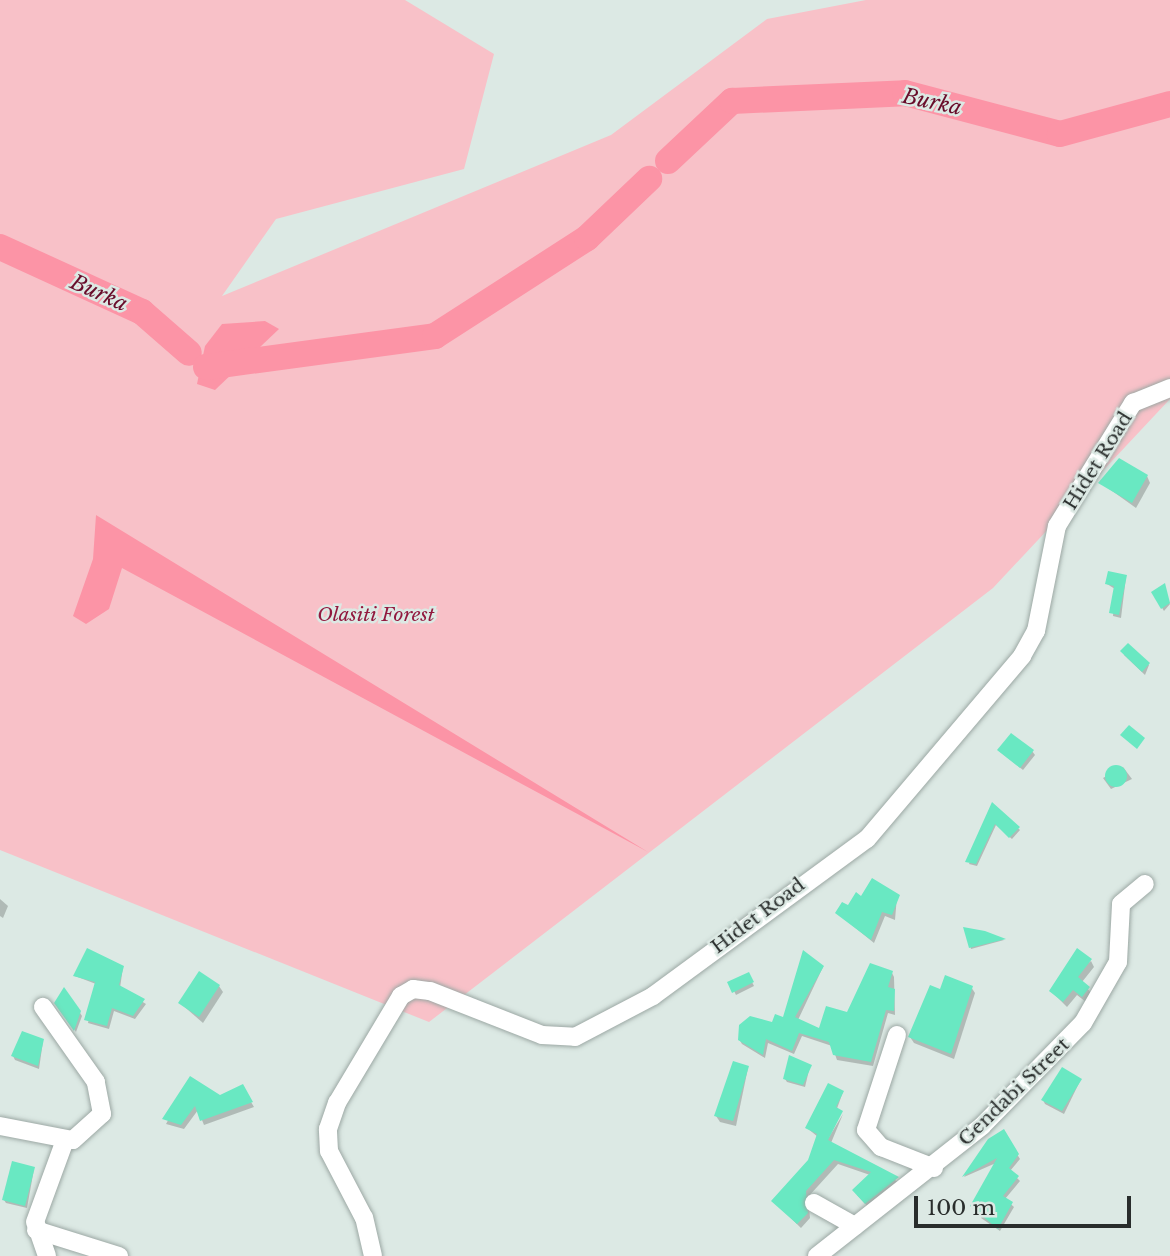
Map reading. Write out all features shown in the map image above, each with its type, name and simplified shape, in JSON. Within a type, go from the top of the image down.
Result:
[{"type":"street","name":"Hidet Road","points":[[373,1256],[364,1217],[329,1151],[328,1129],[337,1103],[401,996],[413,989],[430,991],[542,1035],[575,1037],[643,1003],[867,839],[1022,656],[1036,631],[1058,526],[1133,403],[1170,388]]},
{"type":"street","name":"Gendabi Street","points":[[817,1256],[934,1168],[1083,1023],[1118,962],[1121,904],[1145,884]]},
{"type":"street","points":[[0,1126],[65,1140],[90,1131],[102,1114],[102,1099],[81,1054],[43,1007]]},
{"type":"street","points":[[897,1035],[866,1130],[881,1147],[934,1168]]},
{"type":"street","points":[[47,1256],[36,1230],[65,1140]]},
{"type":"street","points":[[814,1203],[855,1226]]},
{"type":"street","points":[[36,1230],[119,1256]]},
{"type":"green space","name":"Olasiti Forest","points":[[0,0],[405,0],[494,54],[464,169],[276,219],[222,296],[611,135],[767,19],[866,0],[1170,0],[1170,399],[993,588],[429,1022],[0,850]]},
{"type":"shaded area","points":[[265,321],[279,329],[215,390],[197,384],[205,346],[222,324]]},
{"type":"shaded area","points":[[96,515],[648,852],[122,568],[109,609],[86,624],[73,616],[93,559]]},
{"type":"building","points":[[1119,458],[1148,475],[1132,503],[1098,483]]},
{"type":"building","points":[[1108,571],[1127,575],[1119,615],[1109,613],[1114,586],[1105,584]]},
{"type":"building","points":[[1165,583],[1170,603],[1161,609],[1151,592]]},
{"type":"building","points":[[1128,643],[1150,663],[1142,672],[1120,651]]},
{"type":"building","points":[[1129,725],[1145,738],[1137,749],[1120,735]]},
{"type":"building","points":[[1011,733],[1034,750],[1020,768],[997,750]]},
{"type":"building","points":[[1116,765],[1124,768],[1127,776],[1124,784],[1116,787],[1108,784],[1105,776],[1108,768]]},
{"type":"building","points":[[992,802],[1020,827],[1009,838],[995,824],[976,864],[965,862]]},
{"type":"building","points":[[872,878],[900,895],[892,915],[882,912],[871,940],[835,913],[842,902],[848,905],[856,892],[861,896]]},
{"type":"building","points":[[963,927],[985,931],[1006,939],[969,948]]},
{"type":"building","points":[[87,948],[124,966],[119,985],[145,999],[133,1016],[112,1008],[107,1026],[84,1020],[95,982],[73,976]]},
{"type":"building","points":[[1077,948],[1092,959],[1078,977],[1090,987],[1082,997],[1073,990],[1063,1002],[1049,991]]},
{"type":"building","points":[[803,950],[824,966],[795,1017],[819,1028],[826,1006],[847,1012],[870,963],[893,971],[888,987],[895,989],[894,1011],[886,1010],[871,1062],[833,1055],[829,1042],[799,1033],[792,1051],[766,1039],[763,1055],[738,1040],[739,1025],[750,1016],[772,1022],[775,1014],[783,1017]]},
{"type":"building","points":[[199,971],[220,985],[199,1017],[178,1003]]},
{"type":"building","points":[[749,972],[754,982],[732,993],[727,982]]},
{"type":"building","points":[[945,975],[973,986],[951,1054],[908,1037],[930,985],[940,989]]},
{"type":"building","points":[[64,987],[81,1011],[74,1031],[54,1003]]},
{"type":"building","points":[[22,1031],[44,1039],[38,1066],[11,1056]]},
{"type":"building","points":[[789,1055],[812,1065],[803,1085],[783,1079]]},
{"type":"building","points":[[733,1061],[749,1066],[733,1121],[714,1116]]},
{"type":"building","points":[[1062,1067],[1082,1079],[1062,1111],[1041,1100]]},
{"type":"building","points":[[190,1076],[220,1095],[243,1084],[253,1102],[200,1121],[195,1106],[181,1125],[162,1119]]},
{"type":"building","points":[[828,1083],[844,1091],[836,1107],[843,1111],[828,1140],[899,1177],[865,1204],[852,1190],[871,1172],[834,1160],[806,1191],[808,1213],[797,1224],[771,1201],[808,1160],[817,1134],[805,1128]]},
{"type":"building","points":[[1004,1129],[1019,1154],[1009,1168],[1019,1176],[1003,1196],[1013,1202],[998,1229],[970,1206],[997,1158],[962,1177],[988,1139]]},
{"type":"building","points":[[12,1161],[35,1167],[25,1206],[2,1200]]},
{"type":"waterway","name":"Burka","points":[[668,161],[732,101],[905,93],[1060,134],[1170,104]]},
{"type":"waterway","points":[[206,367],[435,336],[587,238],[649,179]]},
{"type":"waterway","name":"Burka","points":[[0,247],[142,312],[189,353]]}]
